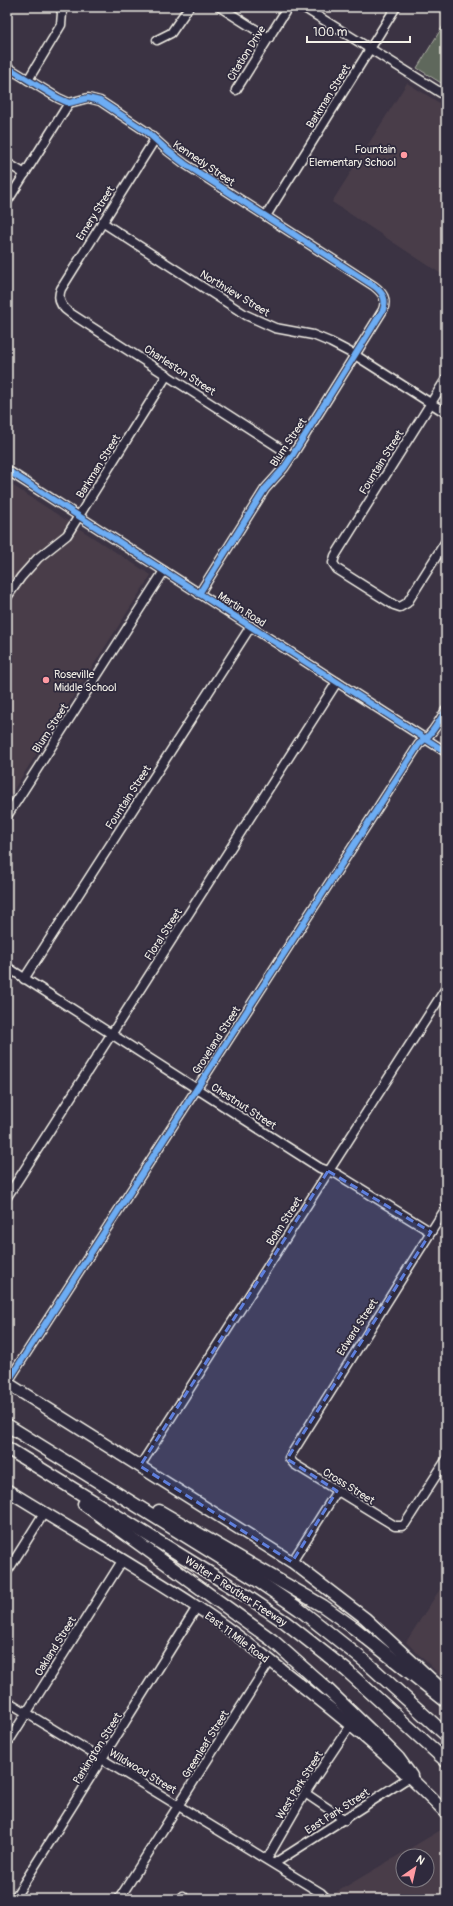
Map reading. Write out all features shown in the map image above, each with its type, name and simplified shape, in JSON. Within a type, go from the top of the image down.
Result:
[{"type":"highway","name":"Walter P Reuther Freeway","points":[[7,1425],[258,1581],[299,1609],[361,1658],[446,1735]]},
{"type":"highway","name":"Walter P Reuther Freeway","points":[[7,1448],[245,1595],[286,1622],[346,1670],[446,1761]]},
{"type":"highway","points":[[7,1454],[13,1460],[98,1514],[272,1640],[327,1689],[378,1738],[398,1758],[411,1776]]},
{"type":"highway","points":[[101,1484],[141,1501],[169,1516],[323,1606],[354,1628],[446,1701]]},
{"type":"main road","points":[[7,1383],[292,1562],[365,1618],[446,1693]]},
{"type":"main road","name":"East 11 Mile Road","points":[[7,1490],[197,1607],[235,1633],[351,1724],[387,1758],[411,1776],[446,1813]]},
{"type":"street","points":[[28,80],[61,25],[62,13],[60,7]]},
{"type":"street","points":[[157,40],[171,33],[188,7]]},
{"type":"street","points":[[220,7],[269,38]]},
{"type":"street","name":"Citation Drive","points":[[236,90],[288,7]]},
{"type":"street","points":[[303,7],[446,96]]},
{"type":"street","name":"Barkman Street","points":[[266,216],[396,7]]},
{"type":"street","points":[[7,67],[69,103],[7,202]]},
{"type":"street","name":"Kennedy Street","points":[[69,103],[88,98],[96,99],[155,138],[179,160],[374,286],[384,297]]},
{"type":"street","name":"Emery Street","points":[[59,300],[61,289],[155,138]]},
{"type":"street","points":[[7,163],[24,174]]},
{"type":"street","name":"Northview Street","points":[[102,222],[246,315],[274,328],[321,338],[355,355],[446,413]]},
{"type":"street","name":"Blum Street","points":[[199,594],[265,489],[284,468],[292,456],[355,355],[383,310],[385,303],[384,297]]},
{"type":"street","name":"Charleston Street","points":[[59,300],[65,309],[292,456]]},
{"type":"street","name":"Barkman Street","points":[[7,597],[21,577],[38,558],[67,535],[167,375]]},
{"type":"street","name":"Fountain Street","points":[[446,379],[335,556],[333,563],[338,569],[394,605],[402,606],[407,603],[446,541]]},
{"type":"street","name":"Martin Road","points":[[7,470],[446,752]]},
{"type":"street","name":"Blum Street","points":[[7,816],[164,571]]},
{"type":"street","name":"Fountain Street","points":[[24,978],[250,626]]},
{"type":"street","name":"Floral Street","points":[[7,1197],[337,682]]},
{"type":"street","name":"Groveland Street","points":[[7,1383],[418,744],[434,730],[446,710]]},
{"type":"street","name":"Chestnut Street","points":[[7,967],[320,1168],[337,1174],[431,1232]]},
{"type":"street","name":"Bohn Street","points":[[140,1466],[446,988]]},
{"type":"street","name":"Edward Street","points":[[289,1458],[446,1208]]},
{"type":"street","name":"Cross Street","points":[[289,1458],[294,1464],[395,1526],[402,1526],[405,1524],[446,1460]]},
{"type":"street","points":[[292,1562],[337,1491]]},
{"type":"street","points":[[7,1572],[44,1512]]},
{"type":"street","name":"Oakland Street","points":[[7,1744],[122,1561]]},
{"type":"street","name":"Parkington Street","points":[[14,1899],[197,1607]]},
{"type":"street","name":"Greenleaf Street","points":[[120,1899],[270,1661]]},
{"type":"street","name":"Wildwood Street","points":[[7,1701],[275,1863]]},
{"type":"street","name":"West Park Street","points":[[267,1859],[304,1793],[351,1724]]},
{"type":"street","name":"East Park Street","points":[[275,1863],[345,1820],[411,1776]]},
{"type":"street","points":[[304,1793],[345,1820]]},
{"type":"street","points":[[275,1863],[321,1893],[327,1899]]},
{"type":"highlighted area","points":[[328,1171],[431,1232],[287,1459],[337,1491],[292,1562],[140,1466]]},
{"type":"shaded area","points":[[446,21],[446,86],[417,68]]},
{"type":"shaded area","name":"Fountain Elementary School","points":[[407,83],[446,107],[446,277],[332,202]]},
{"type":"shaded area","name":"Roseville Middle School","points":[[7,482],[151,575],[7,800]]},
{"type":"shaded area","points":[[446,1580],[446,1681],[406,1642]]},
{"type":"shaded area","points":[[446,1827],[446,1899],[339,1899],[335,1893],[395,1857],[395,1888],[435,1888],[435,1848],[411,1848]]},
{"type":"cycle path","points":[[7,67],[69,103],[88,98],[100,101],[147,132],[185,164],[374,286],[383,296],[385,303],[383,310],[292,456],[284,468],[265,489],[199,594]]},
{"type":"cycle path","points":[[7,470],[446,752]]},
{"type":"cycle path","points":[[7,1383],[419,744],[431,733],[446,710]]},
{"type":"place","name":"Fountain Elementary School","points":[[404,155]]},
{"type":"place","name":"Roseville Middle School","points":[[46,680]]}]
